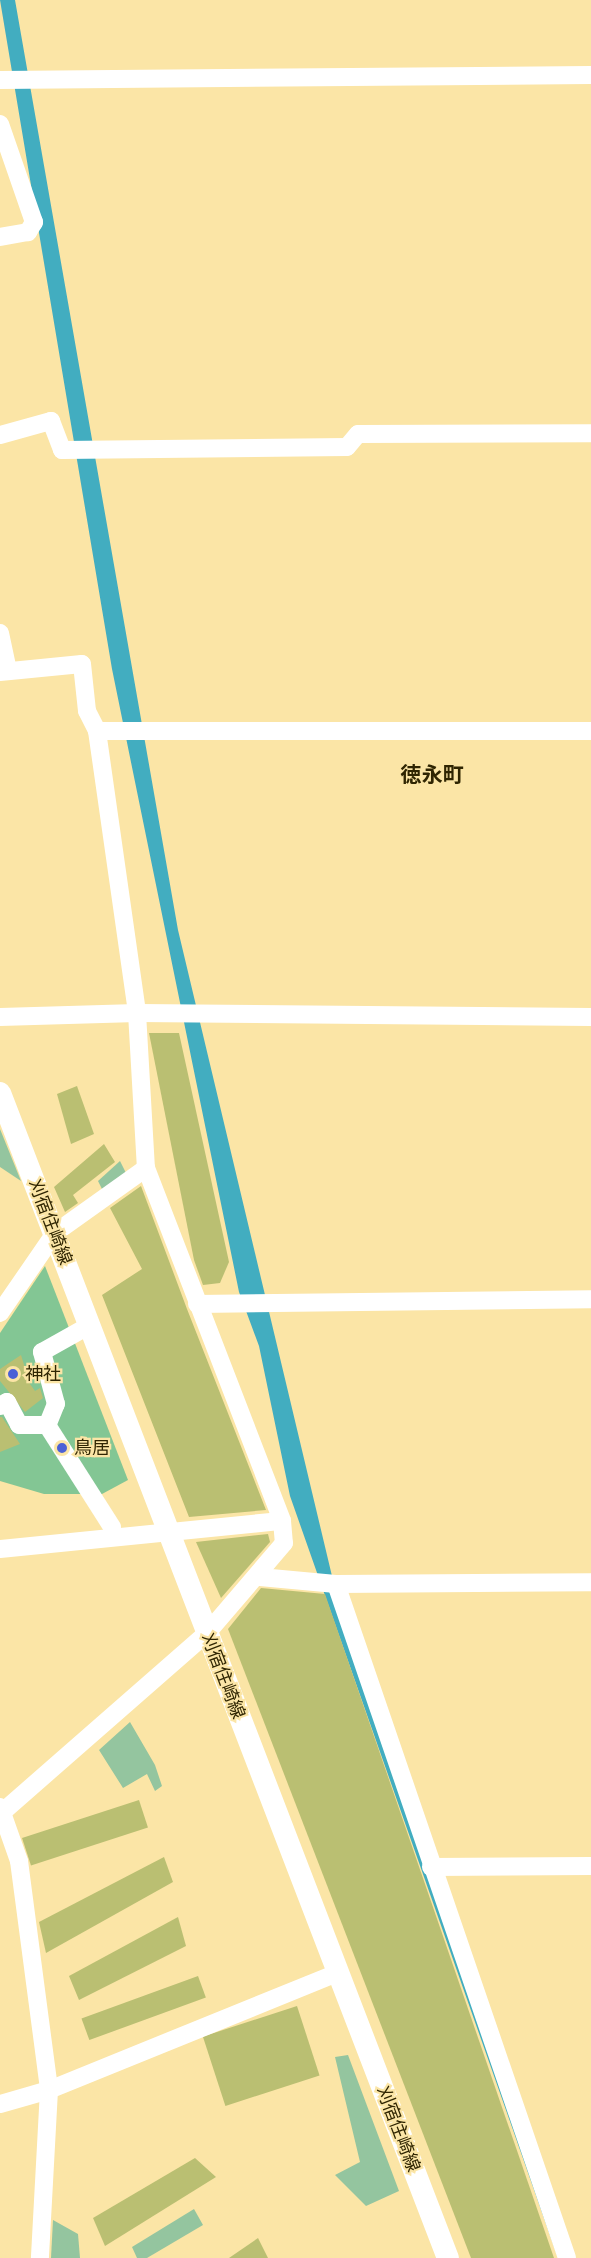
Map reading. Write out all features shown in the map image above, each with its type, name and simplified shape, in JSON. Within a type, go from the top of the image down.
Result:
[{"type":"main road","name":"刈宿住崎線","points":[[0,1093],[171,1532],[207,1634],[448,2258]]},
{"type":"street","points":[[0,80],[591,75]]},
{"type":"street","points":[[0,124],[34,222],[28,232],[0,237]]},
{"type":"street","points":[[0,435],[51,421],[62,450],[347,447],[358,434],[591,433]]},
{"type":"street","points":[[0,633],[4,671],[82,664],[87,711],[97,731],[137,1013],[146,1168],[282,1521],[284,1543],[260,1577],[207,1634],[1,1811],[20,1860],[49,2091],[40,2258]]},
{"type":"street","points":[[97,731],[591,731]]},
{"type":"street","points":[[0,1017],[137,1013],[591,1017]]},
{"type":"street","points":[[0,1313],[55,1233],[146,1168]]},
{"type":"street","points":[[197,1304],[591,1299]]},
{"type":"street","points":[[48,1426],[56,1404],[42,1352],[83,1329]]},
{"type":"street","points":[[0,1407],[7,1402],[19,1425],[48,1426]]},
{"type":"street","points":[[48,1426],[112,1527]]},
{"type":"street","points":[[0,1549],[282,1521]]},
{"type":"street","points":[[260,1577],[336,1584],[591,1582]]},
{"type":"street","points":[[336,1584],[431,1867],[567,2258]]},
{"type":"street","points":[[431,1867],[591,1866]]},
{"type":"street","points":[[0,2104],[49,2091],[337,1973]]},
{"type":"green space","points":[[0,1129],[21,1181],[0,1167]]},
{"type":"green space","points":[[120,1161],[127,1175],[104,1193],[98,1181]]},
{"type":"green space","points":[[45,1266],[128,1480],[102,1494],[44,1494],[0,1481],[0,1333]]},
{"type":"green space","points":[[130,1722],[155,1765],[162,1786],[155,1791],[147,1774],[123,1788],[99,1750]]},
{"type":"green space","points":[[348,2055],[399,2191],[366,2206],[335,2175],[360,2162],[335,2057]]},
{"type":"green space","points":[[194,2209],[203,2225],[147,2258],[137,2258],[132,2247]]},
{"type":"green space","points":[[53,2220],[78,2234],[80,2258],[51,2258]]},
{"type":"water","points":[[0,0],[15,0],[178,930],[332,1576],[558,2258],[290,1496],[259,1346],[239,1292],[112,669]]},
{"type":"building","points":[[149,1033],[179,1033],[229,1262],[220,1283],[203,1285],[194,1260]]},
{"type":"building","points":[[77,1086],[94,1134],[71,1144],[57,1094]]},
{"type":"building","points":[[104,1144],[115,1162],[73,1195],[78,1203],[65,1212],[54,1187]]},
{"type":"building","points":[[141,1186],[266,1510],[189,1517],[102,1295],[142,1269],[110,1208]]},
{"type":"building","points":[[21,1355],[30,1384],[35,1391],[40,1388],[43,1398],[25,1412],[0,1381],[0,1369]]},
{"type":"building","points":[[0,1417],[20,1444],[0,1452]]},
{"type":"building","points":[[268,1534],[270,1542],[221,1598],[196,1542]]},
{"type":"building","points":[[261,1588],[325,1594],[554,2258],[471,2258],[228,1629]]},
{"type":"building","points":[[139,1800],[148,1828],[31,1866],[22,1838]]},
{"type":"building","points":[[164,1857],[173,1882],[46,1953],[39,1922]]},
{"type":"building","points":[[178,1917],[186,1946],[79,2000],[69,1976]]},
{"type":"building","points":[[198,1976],[206,1998],[89,2040],[81,2018]]},
{"type":"building","points":[[297,2006],[320,2075],[225,2106],[203,2037]]},
{"type":"building","points":[[195,2158],[216,2177],[105,2246],[93,2218]]},
{"type":"building","points":[[258,2238],[268,2258],[229,2258]]},
{"type":"place","name":"神社","points":[[13,1374]]},
{"type":"place","name":"鳥居","points":[[62,1448]]},
{"type":"district","name":"徳永町","points":[[432,775]]}]
